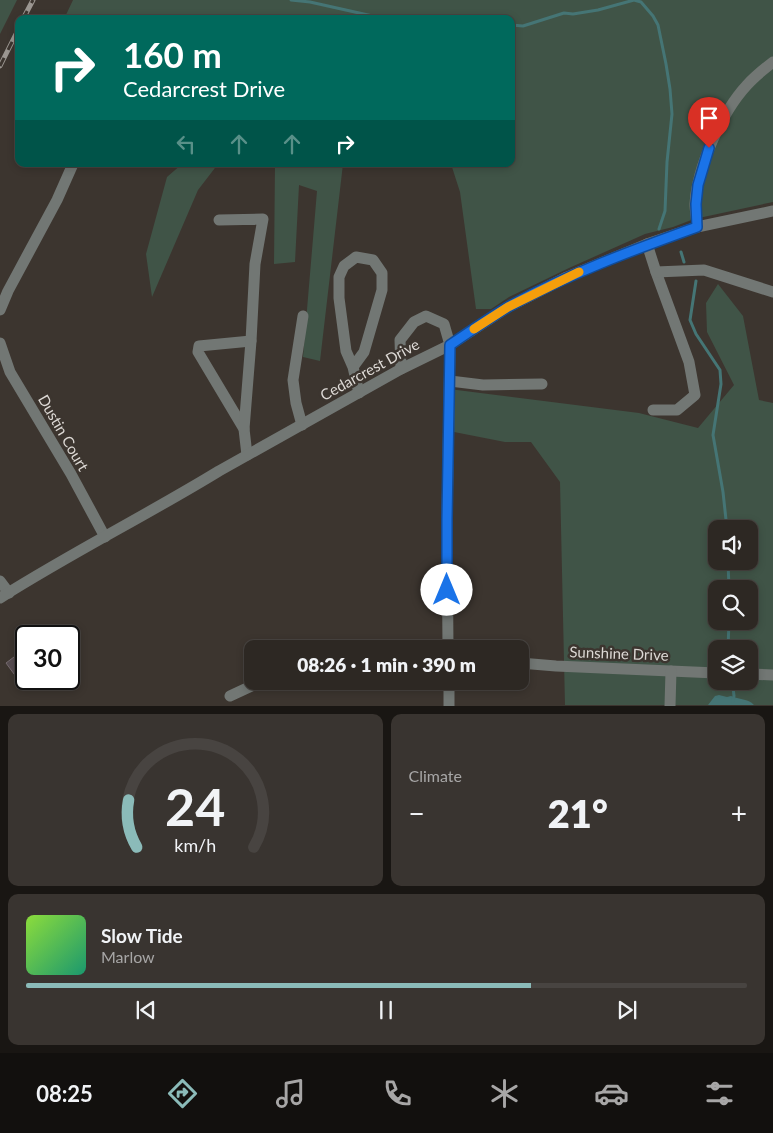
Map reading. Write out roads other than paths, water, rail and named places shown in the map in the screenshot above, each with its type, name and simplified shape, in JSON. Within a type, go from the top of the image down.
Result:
[{"type":"street","points":[[697,227],[696,204],[698,185],[709,148],[721,123],[742,91],[773,62]]},
{"type":"street","points":[[0,310],[8,291],[57,200],[72,167]]},
{"type":"street","name":"Cedarcrest Drive","points":[[4,596],[247,455],[401,369],[450,345],[516,303],[567,277],[647,244],[697,227],[773,211]]},
{"type":"street","points":[[219,220],[263,219],[255,264],[252,341],[244,429],[247,455]]},
{"type":"street","points":[[647,244],[689,362],[695,395],[677,410],[653,410]]},
{"type":"street","points":[[353,367],[364,352],[382,290],[382,273],[372,260],[356,257],[344,266],[339,277],[339,298],[346,351],[353,367],[359,393]]},
{"type":"street","points":[[656,272],[704,270],[773,292]]},
{"type":"street","points":[[302,425],[296,403],[293,380],[303,316]]},
{"type":"street","points":[[401,369],[400,340],[414,322],[426,316],[444,324],[450,345],[447,519],[448,640]]},
{"type":"street","points":[[244,429],[198,352],[199,346],[252,341]]},
{"type":"street","name":"Dustin Court","points":[[0,343],[10,372],[67,467],[105,536]]},
{"type":"street","points":[[450,381],[483,385],[542,384]]},
{"type":"street","points":[[0,580],[4,596]]},
{"type":"street","name":"Sunshine Drive","points":[[529,664],[708,673]]},
{"type":"street","points":[[670,706],[671,671]]},
{"type":"street","points":[[758,674],[773,675]]},
{"type":"street","points":[[230,696],[244,689]]},
{"type":"street","points":[[449,690],[449,706]]},
{"type":"water","points":[[719,695],[746,700],[754,705],[708,705],[715,696]]},
{"type":"waterway","points":[[291,0],[310,2],[368,15]]},
{"type":"waterway","points":[[515,25],[523,26],[564,13],[573,14],[598,10],[634,0],[641,2],[653,16],[658,25],[666,64],[672,114],[667,162],[665,211],[659,229]]},
{"type":"waterway","points":[[681,252],[684,262]]},
{"type":"waterway","points":[[696,281],[690,320],[696,334],[720,370],[721,384],[713,435],[726,520]]},
{"type":"waterway","points":[[728,570],[729,580]]},
{"type":"waterway","points":[[728,640],[729,630]]},
{"type":"waterway","points":[[733,690],[733,701]]},
{"type":"railway","points":[[25,15],[33,0]]},
{"type":"railway","points":[[0,66],[15,36]]}]
